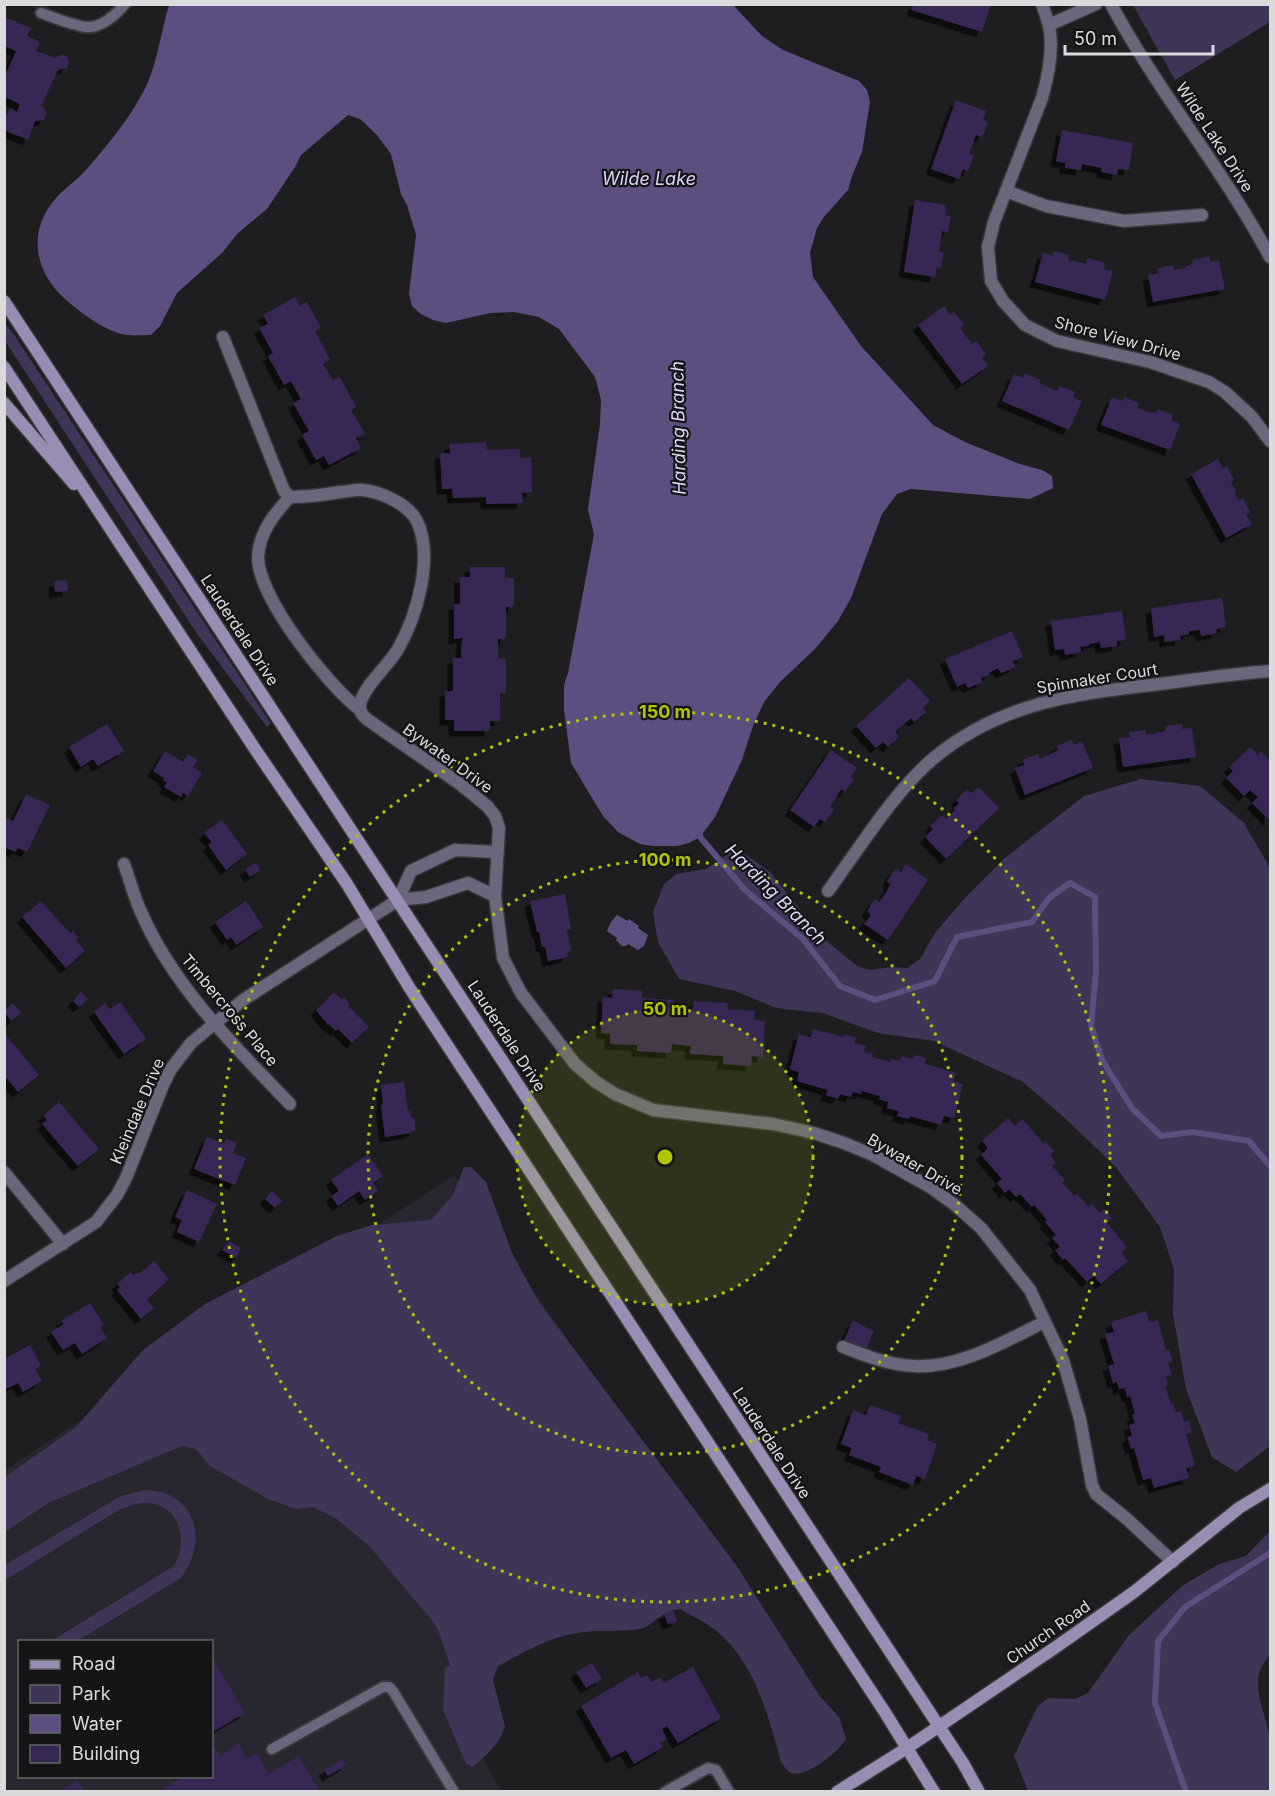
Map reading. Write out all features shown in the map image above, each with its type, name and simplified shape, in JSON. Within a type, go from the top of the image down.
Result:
[{"type":"main road","name":"Lauderdale Drive","points":[[4,301],[963,1763],[979,1791]]},
{"type":"main road","points":[[4,367],[255,749],[347,884],[409,987],[934,1791]]},
{"type":"main road","points":[[4,403],[105,521]]},
{"type":"main road","name":"Church Road","points":[[837,1791],[907,1748],[1093,1622],[1173,1562],[1239,1508],[1270,1489]]},
{"type":"street","name":"Shore View Drive","points":[[1042,4],[1051,48],[1046,81],[994,222],[988,247],[991,281],[1003,301],[1025,325],[1057,341],[1150,362],[1209,381],[1225,392],[1252,417],[1270,441]]},
{"type":"street","points":[[1048,25],[1096,4]]},
{"type":"street","name":"Wilde Lake Drive","points":[[1111,4],[1127,34],[1217,168],[1270,257]]},
{"type":"street","points":[[1006,192],[1046,206],[1124,221],[1202,215]]},
{"type":"street","points":[[223,337],[284,491],[290,497]]},
{"type":"street","points":[[362,490],[383,495],[405,508],[416,520],[425,568],[410,625],[398,650],[362,696],[360,709],[346,699],[326,678],[289,627],[271,598],[261,576],[258,557],[262,539],[270,520],[290,497],[362,490]]},
{"type":"street","name":"Spinnaker Court","points":[[828,891],[904,788],[934,758],[959,738],[985,724],[1032,705],[1088,693],[1270,671]]},
{"type":"street","name":"Bywater Drive","points":[[360,709],[362,715],[368,720],[460,784],[487,806],[495,816],[499,828],[495,896],[503,958],[521,993],[575,1064],[596,1082],[615,1094],[653,1110],[773,1124],[814,1133],[873,1155],[930,1187],[955,1204],[981,1228],[1030,1290],[1063,1360],[1080,1419],[1092,1485],[1096,1494],[1173,1562]]},
{"type":"street","points":[[398,900],[411,871],[455,850],[497,852]]},
{"type":"street","name":"Timbercross Place","points":[[124,864],[140,912],[164,955],[234,1046],[290,1104]]},
{"type":"street","name":"Kleindale Drive","points":[[4,1281],[96,1222],[117,1195],[126,1178],[171,1069],[191,1043],[243,1000],[398,900],[426,897],[468,883],[495,896]]},
{"type":"street","points":[[4,1172],[63,1244]]},
{"type":"street","points":[[843,1347],[879,1360],[915,1366],[935,1365],[985,1351],[1044,1322]]},
{"type":"lane","points":[[40,13],[88,27],[100,24],[120,11],[125,4]]},
{"type":"lane","points":[[272,1749],[383,1687],[389,1688],[454,1791]]},
{"type":"lane","points":[[665,1791],[712,1768],[716,1770],[729,1791]]},
{"type":"shaded area","points":[[454,1175],[708,1543],[445,1695],[502,1791],[5,1792],[5,1470]]},
{"type":"green space","points":[[1133,5],[1270,5],[1270,22],[1175,80]]},
{"type":"green space","points":[[4,322],[271,724],[267,727],[198,635],[5,341]]},
{"type":"green space","points":[[1141,779],[1200,786],[1244,823],[1270,868],[1270,1446],[1236,1472],[1212,1457],[1186,1389],[1173,1314],[1174,1269],[1160,1227],[1116,1167],[1023,1082],[934,1041],[878,1033],[823,1013],[776,1008],[735,991],[679,979],[658,942],[653,912],[664,884],[676,874],[706,869],[731,852],[745,854],[770,872],[823,938],[857,966],[870,970],[892,967],[907,968],[920,959],[935,933],[965,898],[1005,858],[1084,796]]},
{"type":"green space","points":[[464,1167],[471,1167],[486,1182],[512,1253],[538,1301],[736,1565],[819,1695],[839,1717],[846,1739],[822,1763],[797,1774],[791,1773],[786,1768],[781,1762],[760,1694],[733,1647],[716,1630],[680,1609],[667,1613],[640,1629],[584,1632],[561,1637],[539,1645],[498,1666],[493,1680],[505,1726],[500,1738],[473,1767],[466,1764],[443,1710],[445,1668],[450,1665],[438,1630],[370,1547],[337,1519],[313,1507],[296,1509],[268,1499],[210,1466],[196,1449],[182,1446],[48,1503],[5,1532],[5,1477],[76,1427],[143,1350],[205,1304],[337,1236],[372,1225],[431,1220],[453,1195]]},
{"type":"green space","points":[[145,1490],[162,1493],[176,1499],[193,1520],[194,1549],[190,1564],[181,1578],[79,1640],[53,1640],[174,1566],[181,1545],[178,1525],[166,1509],[156,1504],[144,1503],[134,1504],[117,1511],[5,1580],[5,1565],[121,1496]]},
{"type":"green space","points":[[1270,1531],[1270,1655],[1259,1675],[1258,1685],[1271,1746],[1270,1791],[1028,1791],[1014,1756],[1037,1707],[1048,1698],[1075,1699],[1088,1693],[1129,1635],[1182,1586],[1219,1564],[1246,1556]]},
{"type":"water","name":"Wilde Lake","points":[[169,5],[733,5],[762,36],[783,50],[859,81],[867,90],[870,102],[862,152],[848,190],[817,228],[810,253],[813,277],[861,346],[933,425],[965,442],[1020,464],[1042,470],[1052,476],[1053,488],[1030,499],[911,489],[897,494],[882,514],[851,598],[838,621],[815,649],[780,682],[764,702],[742,760],[715,817],[700,837],[677,846],[653,846],[640,844],[618,832],[603,816],[571,763],[564,710],[564,685],[594,534],[588,510],[600,424],[601,400],[595,377],[559,329],[539,317],[514,312],[490,313],[446,323],[421,314],[412,306],[409,294],[416,235],[407,205],[401,194],[391,154],[377,135],[360,119],[348,115],[301,155],[267,209],[238,233],[222,253],[177,293],[160,326],[151,335],[128,335],[103,326],[65,299],[46,276],[38,250],[41,224],[56,198],[82,174],[135,106],[151,75]]},
{"type":"water","points":[[617,915],[628,921],[629,919],[648,935],[644,946],[638,950],[628,944],[622,946],[616,940],[617,938],[607,931]]},
{"type":"building","points":[[914,4],[991,4],[982,32],[912,10]]},
{"type":"building","points":[[4,17],[31,28],[27,36],[40,42],[36,51],[55,58],[61,54],[67,57],[69,62],[67,68],[58,70],[41,106],[47,114],[44,120],[35,121],[28,140],[4,130],[4,120],[10,108],[17,112],[20,104],[4,97],[4,78],[16,51],[4,46]]},
{"type":"building","points":[[956,100],[986,111],[983,120],[988,122],[982,137],[976,135],[969,154],[974,156],[968,171],[963,169],[959,179],[931,169]]},
{"type":"building","points":[[1062,130],[1133,143],[1129,170],[1118,169],[1117,175],[1101,172],[1102,168],[1082,164],[1081,170],[1065,168],[1065,163],[1056,161]]},
{"type":"building","points":[[915,200],[946,205],[945,215],[951,216],[948,232],[942,231],[939,251],[944,252],[941,268],[937,267],[935,277],[904,272]]},
{"type":"building","points":[[1054,251],[1069,255],[1068,260],[1086,264],[1088,258],[1105,263],[1104,269],[1113,271],[1105,300],[1035,282],[1043,253],[1052,256]]},
{"type":"building","points":[[1210,256],[1210,262],[1219,260],[1225,289],[1153,302],[1148,275],[1158,273],[1157,268],[1173,265],[1174,270],[1186,268],[1185,266],[1193,264],[1192,260]]},
{"type":"building","points":[[295,297],[300,306],[307,302],[321,328],[315,331],[330,360],[323,364],[333,380],[340,377],[356,407],[351,410],[365,434],[356,438],[361,448],[329,465],[324,456],[316,460],[302,435],[309,431],[293,403],[301,399],[291,381],[284,385],[268,356],[273,353],[259,328],[268,324],[263,315]]},
{"type":"building","points":[[944,306],[950,315],[954,312],[964,325],[960,328],[972,344],[976,341],[986,354],[982,358],[988,366],[962,384],[918,325]]},
{"type":"building","points":[[1025,373],[1041,380],[1039,383],[1057,391],[1060,386],[1075,392],[1073,397],[1082,401],[1069,430],[1002,401],[1014,374],[1023,378]]},
{"type":"building","points":[[1112,397],[1123,401],[1124,397],[1139,403],[1137,408],[1149,412],[1156,413],[1158,409],[1173,415],[1171,420],[1180,424],[1170,450],[1101,425]]},
{"type":"building","points":[[486,442],[487,450],[520,449],[520,458],[531,457],[532,492],[522,493],[523,503],[486,504],[486,497],[453,498],[452,489],[442,489],[440,453],[450,453],[450,444]]},
{"type":"building","points":[[1218,459],[1223,469],[1227,466],[1234,480],[1231,482],[1236,491],[1234,492],[1239,501],[1243,498],[1250,512],[1246,514],[1252,524],[1226,538],[1191,474]]},
{"type":"building","points":[[470,567],[505,567],[505,578],[514,578],[514,607],[506,607],[506,639],[498,639],[498,658],[506,659],[506,693],[500,693],[500,721],[490,721],[490,731],[454,731],[454,720],[445,720],[445,691],[453,691],[453,658],[461,658],[462,638],[454,639],[454,604],[460,604],[460,577],[470,577]]},
{"type":"building","points":[[67,580],[68,591],[55,592],[54,581]]},
{"type":"building","points":[[1222,598],[1226,627],[1216,629],[1217,633],[1201,636],[1200,630],[1189,631],[1189,634],[1180,636],[1181,640],[1165,642],[1164,635],[1154,637],[1151,608]]},
{"type":"building","points":[[1122,611],[1126,640],[1117,641],[1117,646],[1101,648],[1100,642],[1080,647],[1081,652],[1065,655],[1064,649],[1055,650],[1051,621]]},
{"type":"building","points":[[1012,631],[1023,657],[1013,661],[1015,667],[1001,673],[998,668],[989,673],[990,675],[981,678],[982,682],[968,688],[965,683],[957,687],[945,659]]},
{"type":"building","points":[[909,678],[930,701],[923,708],[926,712],[914,722],[911,718],[895,732],[899,737],[888,747],[883,742],[876,748],[856,726]]},
{"type":"building","points":[[107,724],[124,751],[98,766],[93,759],[81,767],[69,747]]},
{"type":"building","points":[[1182,724],[1182,729],[1192,728],[1196,757],[1123,767],[1119,738],[1130,737],[1129,732],[1146,730],[1146,735],[1156,734],[1165,731],[1165,726]]},
{"type":"building","points":[[1072,740],[1074,745],[1082,741],[1093,768],[1025,795],[1015,768],[1024,765],[1023,760],[1038,754],[1040,759],[1058,750],[1056,746]]},
{"type":"building","points":[[1250,747],[1258,755],[1261,751],[1270,761],[1270,821],[1252,803],[1258,797],[1250,790],[1244,796],[1226,778],[1233,771],[1229,767]]},
{"type":"building","points":[[831,750],[857,768],[851,777],[854,779],[845,792],[841,789],[830,807],[834,809],[825,822],[820,819],[814,827],[790,810]]},
{"type":"building","points":[[165,751],[183,762],[188,754],[198,760],[193,767],[202,773],[188,796],[183,793],[181,797],[164,787],[167,783],[163,780],[164,778],[153,771]]},
{"type":"building","points":[[979,787],[999,808],[946,859],[925,837],[933,829],[930,826],[942,815],[946,819],[955,810],[954,808],[959,803],[956,800],[967,789],[971,793]]},
{"type":"building","points":[[26,794],[50,805],[27,852],[18,848],[15,852],[4,847],[4,817],[13,821]]},
{"type":"building","points":[[222,820],[247,854],[226,870],[208,845],[212,842],[204,833]]},
{"type":"building","points":[[255,863],[260,870],[250,877],[245,870]]},
{"type":"building","points":[[906,864],[928,880],[888,940],[864,924],[871,915],[867,911],[875,899],[879,902],[887,891],[890,884],[887,881],[895,869],[901,872]]},
{"type":"building","points":[[565,894],[571,929],[567,930],[571,951],[567,952],[568,957],[548,961],[545,947],[542,947],[539,932],[537,932],[530,901]]},
{"type":"building","points":[[41,901],[70,933],[73,931],[79,938],[76,940],[85,951],[66,968],[22,917]]},
{"type":"building","points":[[246,901],[263,927],[236,945],[231,937],[227,940],[215,922]]},
{"type":"building","points":[[613,989],[642,991],[642,998],[674,1000],[674,1008],[693,1009],[694,1001],[728,1003],[727,1009],[755,1011],[754,1020],[765,1021],[763,1057],[752,1056],[751,1066],[723,1064],[723,1056],[690,1054],[691,1046],[672,1044],[671,1053],[637,1051],[637,1045],[610,1044],[610,1034],[601,1033],[603,997],[612,998]]},
{"type":"building","points":[[81,992],[88,999],[79,1007],[73,1001]]},
{"type":"building","points":[[334,992],[342,1000],[344,997],[350,1004],[348,1006],[369,1027],[352,1043],[338,1029],[336,1031],[328,1025],[316,1010]]},
{"type":"building","points":[[120,1002],[146,1039],[124,1054],[94,1012],[105,1003],[110,1009]]},
{"type":"building","points":[[13,1003],[21,1013],[11,1021],[4,1011]]},
{"type":"building","points":[[813,1029],[856,1038],[854,1043],[866,1046],[864,1052],[873,1054],[872,1057],[890,1062],[891,1059],[900,1061],[902,1056],[913,1059],[915,1055],[926,1058],[925,1064],[956,1073],[953,1081],[963,1084],[954,1118],[944,1116],[941,1125],[910,1116],[909,1119],[897,1116],[899,1111],[887,1108],[888,1102],[879,1099],[880,1096],[862,1091],[861,1094],[853,1092],[851,1097],[840,1094],[838,1099],[826,1095],[828,1090],[797,1081],[799,1072],[790,1069],[799,1034],[811,1037]]},
{"type":"building","points":[[5,1034],[39,1075],[18,1092],[5,1076]]},
{"type":"building","points":[[404,1082],[408,1111],[415,1119],[415,1131],[385,1137],[381,1085]]},
{"type":"building","points":[[59,1102],[99,1149],[78,1166],[42,1124],[47,1120],[43,1116]]},
{"type":"building","points":[[1008,1118],[1015,1126],[1022,1119],[1044,1144],[1046,1142],[1054,1151],[1050,1155],[1056,1163],[1052,1166],[1065,1180],[1062,1182],[1074,1196],[1077,1194],[1089,1207],[1092,1204],[1100,1213],[1104,1209],[1112,1218],[1107,1223],[1127,1247],[1121,1253],[1128,1261],[1101,1284],[1094,1276],[1087,1282],[1065,1258],[1063,1260],[1055,1250],[1060,1247],[1052,1238],[1056,1235],[1045,1222],[1047,1220],[1020,1194],[1016,1197],[1009,1189],[1005,1193],[997,1183],[1002,1179],[981,1155],[988,1148],[982,1141]]},
{"type":"building","points":[[207,1137],[224,1144],[226,1139],[237,1143],[233,1153],[246,1158],[235,1185],[194,1169]]},
{"type":"building","points":[[368,1154],[383,1176],[373,1183],[378,1191],[365,1200],[359,1191],[338,1206],[331,1196],[339,1191],[331,1180]]},
{"type":"building","points":[[187,1190],[217,1204],[199,1242],[177,1232],[182,1220],[175,1217]]},
{"type":"building","points":[[272,1191],[282,1201],[275,1208],[265,1199]]},
{"type":"building","points":[[229,1241],[241,1248],[236,1258],[222,1250]]},
{"type":"building","points":[[154,1261],[169,1279],[147,1300],[154,1308],[141,1319],[117,1290],[120,1287],[117,1284],[131,1272],[134,1275],[139,1274]]},
{"type":"building","points":[[90,1303],[104,1325],[100,1327],[107,1338],[82,1354],[75,1343],[63,1350],[51,1332],[64,1324],[61,1321]]},
{"type":"building","points":[[1146,1311],[1149,1322],[1158,1320],[1166,1350],[1169,1350],[1173,1361],[1168,1363],[1172,1375],[1166,1376],[1168,1385],[1165,1386],[1176,1412],[1181,1411],[1184,1422],[1189,1421],[1192,1432],[1186,1434],[1195,1466],[1186,1468],[1189,1478],[1154,1488],[1151,1478],[1143,1480],[1134,1448],[1131,1449],[1127,1437],[1132,1436],[1129,1425],[1135,1423],[1132,1415],[1135,1414],[1125,1388],[1119,1389],[1117,1382],[1113,1383],[1108,1366],[1114,1364],[1105,1334],[1114,1332],[1111,1322]]},
{"type":"building","points":[[853,1321],[874,1331],[865,1352],[843,1342]]},
{"type":"building","points":[[30,1345],[41,1366],[35,1369],[42,1381],[23,1392],[18,1383],[4,1390],[4,1359]]},
{"type":"building","points":[[870,1405],[901,1416],[898,1423],[929,1434],[927,1440],[937,1444],[925,1479],[916,1476],[913,1485],[879,1472],[881,1467],[849,1455],[852,1448],[841,1444],[853,1410],[866,1415]]},
{"type":"building","points":[[673,1610],[677,1621],[668,1624],[664,1614]]},
{"type":"building","points":[[213,1659],[245,1713],[213,1731]]},
{"type":"building","points":[[592,1663],[602,1679],[586,1688],[576,1672]]},
{"type":"building","points":[[693,1667],[721,1718],[678,1743],[667,1726],[662,1729],[667,1739],[660,1743],[663,1747],[634,1764],[626,1750],[611,1758],[581,1706],[638,1672],[641,1678],[647,1675],[651,1682],[661,1677],[664,1683]]},
{"type":"building","points":[[213,1744],[220,1756],[239,1744],[247,1759],[257,1753],[269,1774],[299,1756],[319,1790],[315,1792],[159,1792],[181,1778],[213,1778]]},
{"type":"building","points":[[343,1759],[346,1765],[328,1776],[324,1770]]},
{"type":"building","points":[[78,1780],[85,1792],[59,1792]]},
{"type":"waterway","name":"Harding Branch","points":[[700,830],[700,837],[745,890],[802,938],[840,986],[875,1000],[935,981],[957,937],[1032,922],[1049,898],[1070,883],[1095,897],[1096,972],[1091,1026],[1102,1060],[1132,1108],[1161,1136],[1193,1132],[1249,1141],[1270,1166]]},
{"type":"waterway","name":"Harding Branch","points":[[1186,1792],[1155,1703],[1158,1641],[1185,1607],[1270,1553]]}]
